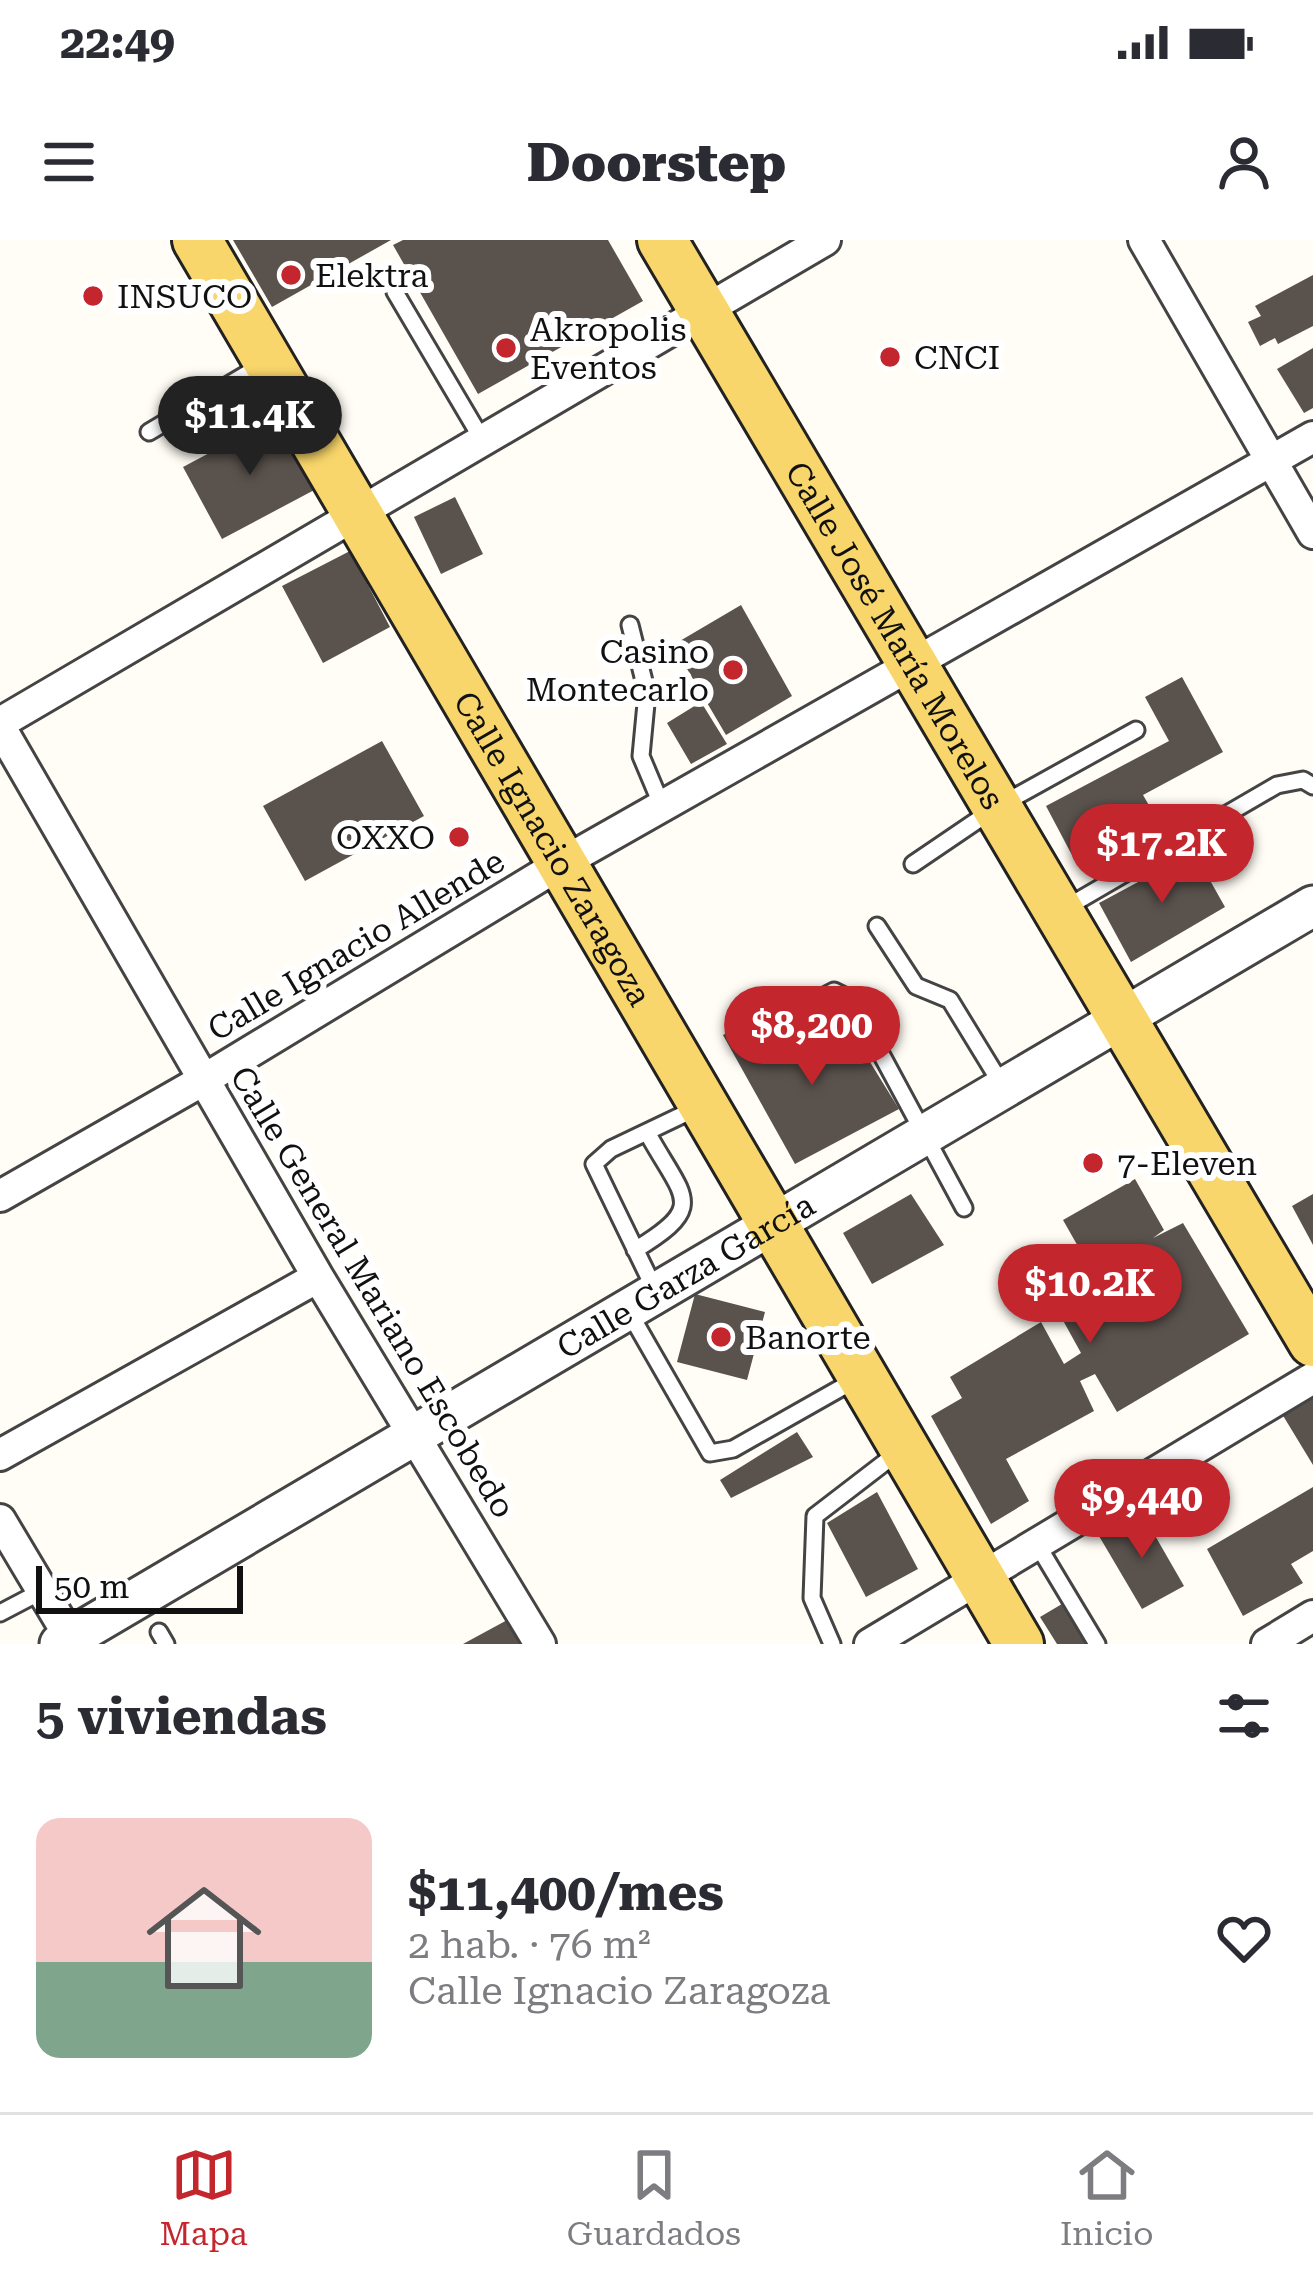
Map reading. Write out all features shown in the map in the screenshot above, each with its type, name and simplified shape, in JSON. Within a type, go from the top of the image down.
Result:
[{"type":"main road","name":"Calle Ignacio Zaragoza","points":[[197,240],[1019,1644]]},
{"type":"main road","name":"Calle José María Morelos","points":[[662,240],[1313,1342]]},
{"type":"street","points":[[0,725],[825,240]]},
{"type":"street","points":[[1144,240],[1313,533]]},
{"type":"street","name":"Calle Ignacio Allende","points":[[0,1196],[205,1079],[562,863],[1313,437]]},
{"type":"street","name":"Calle General Mariano Escobedo","points":[[0,725],[318,1277],[540,1644]]},
{"type":"street","name":"Calle Garza García","points":[[68,1642],[414,1432],[643,1304],[773,1222],[1313,906]]},
{"type":"street","points":[[0,1455],[318,1277]]},
{"type":"street","points":[[870,1644],[1313,1378]]},
{"type":"street","points":[[0,1520],[68,1642]]},
{"type":"street","points":[[1268,1644],[1313,1616]]},
{"type":"lane","points":[[395,292],[483,441]]},
{"type":"lane","points":[[149,432],[269,361]]},
{"type":"lane","points":[[630,625],[647,693],[641,756],[662,806]]},
{"type":"lane","points":[[914,864],[997,807],[1136,730]]},
{"type":"lane","points":[[1059,911],[1277,785],[1310,778]]},
{"type":"lane","points":[[877,926],[916,986],[950,1000],[1003,1088]]},
{"type":"lane","points":[[779,1020],[822,994],[842,992],[852,1000],[964,1208]]},
{"type":"lane","points":[[704,1105],[611,1149],[594,1164],[634,1250],[643,1304],[710,1453],[733,1449],[863,1376]]},
{"type":"lane","points":[[634,1250],[676,1225],[684,1211],[683,1198],[648,1134]]},
{"type":"lane","points":[[832,1644],[812,1598],[815,1516],[904,1448]]},
{"type":"lane","points":[[1037,1544],[1097,1644]]},
{"type":"lane","points":[[0,1613],[43,1591]]},
{"type":"building","name":"Elektra","points":[[233,240],[391,240],[272,307]]},
{"type":"building","name":"Akropolis Eventos","points":[[403,240],[608,240],[643,301],[478,394],[393,245]]},
{"type":"building","points":[[1313,275],[1313,326],[1278,344],[1275,338],[1260,346],[1248,322],[1261,316],[1255,306]]},
{"type":"building","points":[[1313,348],[1313,408],[1304,413],[1277,369]]},
{"type":"building","points":[[279,416],[318,488],[222,539],[183,467]]},
{"type":"building","points":[[455,497],[483,554],[441,574],[414,517]]},
{"type":"building","points":[[350,551],[390,627],[323,663],[282,586]]},
{"type":"building","name":"Casino Montecarlo","points":[[741,605],[792,696],[726,735],[673,645]]},
{"type":"building","points":[[1182,677],[1223,752],[1143,795],[1154,814],[1073,857],[1046,806],[1169,741],[1145,697]]},
{"type":"building","points":[[701,702],[727,744],[691,764],[667,723]]},
{"type":"building","points":[[382,741],[424,816],[305,881],[263,806]]},
{"type":"building","points":[[1194,852],[1225,907],[1131,962],[1099,903]]},
{"type":"building","points":[[758,1015],[787,1064],[849,1028],[899,1109],[795,1164],[723,1035]]},
{"type":"building","points":[[1135,1179],[1164,1230],[1153,1238],[1183,1223],[1249,1334],[1117,1412],[1095,1374],[1080,1381],[1094,1411],[1006,1459],[1029,1501],[991,1524],[931,1416],[962,1398],[950,1377],[1041,1322],[1064,1364],[1081,1353],[1049,1295],[1074,1279],[1089,1303],[1142,1274],[1131,1249],[1092,1271],[1063,1220]]},
{"type":"building","points":[[911,1194],[944,1245],[872,1284],[843,1233]]},
{"type":"building","points":[[1313,1194],[1313,1245],[1292,1206]]},
{"type":"building","name":"Banorte","points":[[695,1294],[765,1312],[747,1380],[677,1362]]},
{"type":"building","points":[[1313,1390],[1313,1465],[1279,1409]]},
{"type":"building","points":[[797,1432],[813,1457],[731,1498],[720,1480]]},
{"type":"building","points":[[1313,1487],[1313,1551],[1291,1564],[1303,1583],[1243,1616],[1207,1549]]},
{"type":"building","points":[[877,1492],[918,1569],[866,1597],[827,1523]]},
{"type":"building","points":[[1142,1513],[1184,1586],[1142,1609],[1099,1536]]},
{"type":"building","points":[[1067,1601],[1091,1644],[1057,1644],[1040,1617]]},
{"type":"building","points":[[511,1618],[525,1644],[463,1644]]},
{"type":"place","name":"Elektra","points":[[291,275]]},
{"type":"place","name":"INSUCO","points":[[93,296]]},
{"type":"place","name":"Akropolis Eventos","points":[[506,348]]},
{"type":"place","name":"CNCI","points":[[890,357]]},
{"type":"place","name":"Casino Montecarlo","points":[[733,670]]},
{"type":"place","name":"OXXO","points":[[459,837]]},
{"type":"place","name":"7-Eleven","points":[[1093,1163]]},
{"type":"place","name":"Banorte","points":[[721,1337]]}]
